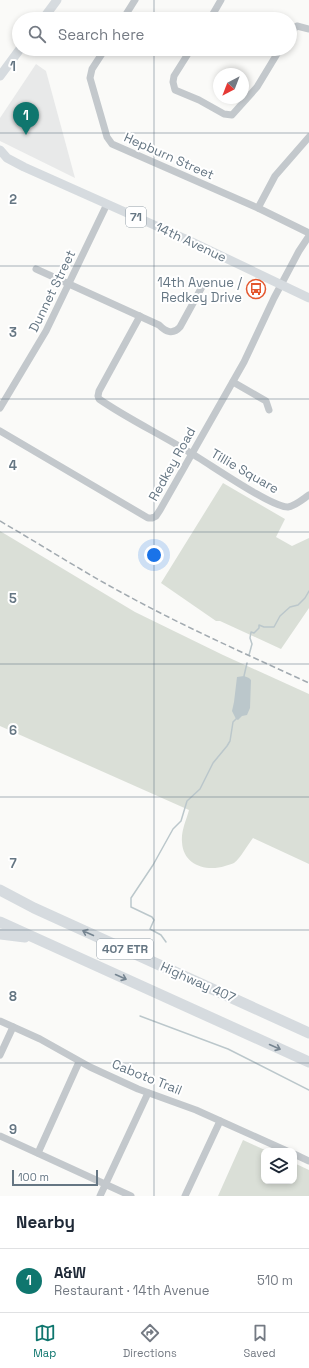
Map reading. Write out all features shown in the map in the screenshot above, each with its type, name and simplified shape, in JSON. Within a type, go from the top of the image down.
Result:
[{"type":"highway","name":"Highway 407","points":[[0,890],[34,908],[309,1033]]},
{"type":"highway","name":"Highway 407","points":[[0,922],[309,1062]]},
{"type":"highway","points":[[0,934],[34,938]]},
{"type":"main road","points":[[48,12],[57,0]]},
{"type":"main road","points":[[0,76],[15,56]]},
{"type":"main road","name":"14th Avenue","points":[[0,150],[3,158],[190,241],[309,298]]},
{"type":"street","points":[[127,12],[135,0]]},
{"type":"street","points":[[214,12],[221,0]]},
{"type":"street","points":[[297,26],[309,29]]},
{"type":"street","name":"Hepburn Street","points":[[100,56],[92,69],[90,78],[107,137],[112,144],[258,208],[309,235]]},
{"type":"street","points":[[187,56],[174,76],[173,82],[175,90],[199,100],[224,114],[232,115],[257,87],[276,56]]},
{"type":"street","points":[[258,208],[275,176],[309,137]]},
{"type":"street","name":"Dunnet Street","points":[[0,408],[42,338],[107,204]]},
{"type":"street","name":"Redkey Road","points":[[0,431],[148,518],[156,516],[233,382],[281,285],[309,235]]},
{"type":"street","points":[[36,269],[160,325],[164,330],[170,332],[177,330],[202,285]]},
{"type":"street","points":[[140,316],[99,391],[99,399],[192,453]]},
{"type":"street","points":[[233,382],[266,401],[269,410]]},
{"type":"street","name":"Tillie Square","points":[[192,453],[253,491],[283,506],[288,507],[293,505],[309,495]]},
{"type":"street","name":"Caboto Trail","points":[[0,1021],[40,1039],[79,1062],[148,1093],[185,1105],[280,1148]]},
{"type":"street","points":[[0,1055],[13,1027]]},
{"type":"street","points":[[38,1153],[79,1062]]},
{"type":"street","points":[[100,1196],[148,1093]]},
{"type":"street","points":[[185,1196],[220,1121]]},
{"type":"street","points":[[0,1136],[131,1196]]},
{"type":"street","points":[[297,1155],[309,1161]]},
{"type":"shaded area","points":[[36,64],[46,71],[75,178],[0,141],[0,118]]},
{"type":"shaded area","points":[[223,483],[285,519],[276,537],[292,546],[309,538],[309,608],[281,649],[220,621],[216,621],[161,583]]},
{"type":"shaded area","points":[[0,531],[135,612],[223,655],[309,694],[309,864],[253,838],[234,863],[218,868],[197,865],[186,856],[183,850],[183,830],[189,810],[0,726]]},
{"type":"shaded area","points":[[244,676],[251,680],[250,708],[247,715],[242,716],[238,720],[232,711],[237,677]]},
{"type":"shaded area","points":[[243,1140],[261,1148],[261,1184],[297,1184],[297,1164],[309,1170],[309,1196],[218,1196]]},
{"type":"waterway","points":[[249,655],[252,644],[250,638],[251,632],[254,633],[259,628],[259,625],[264,627],[274,627],[280,616],[290,607],[298,605],[309,591]]},
{"type":"waterway","points":[[244,676],[247,663]]},
{"type":"waterway","points":[[166,942],[161,935],[150,929],[154,920],[152,917],[131,907],[131,898],[153,865],[173,829],[181,821],[187,801],[200,789],[213,763],[230,741],[233,722],[236,719]]},
{"type":"waterway","points":[[140,1016],[228,1049],[309,1090]]},
{"type":"railway","points":[[0,521],[150,608],[309,683]]},
{"type":"place","name":"A&W","points":[[26,135]]},
{"type":"place","name":"14th Avenue / Redkey Drive","points":[[256,289]]}]
